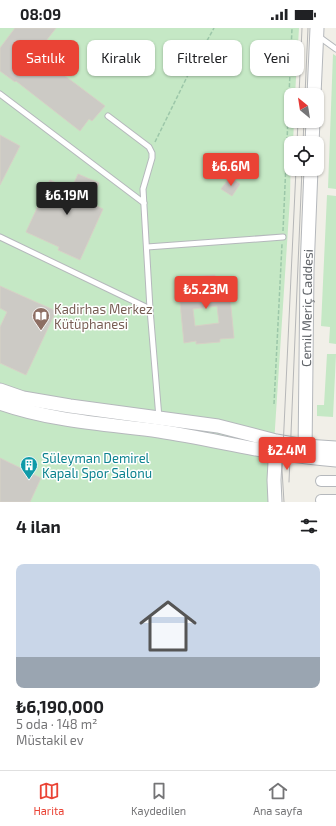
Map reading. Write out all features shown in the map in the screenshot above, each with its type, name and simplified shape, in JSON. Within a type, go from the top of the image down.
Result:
[{"type":"street","points":[[314,88],[317,32]]},
{"type":"street","name":"Cemil Meriç Caddesi","points":[[305,452],[307,270],[311,176]]},
{"type":"street","points":[[0,390],[23,398],[78,408],[218,426],[275,447]]},
{"type":"street","points":[[0,403],[20,410],[68,419],[275,447],[305,452],[336,460]]},
{"type":"street","points":[[275,447],[275,502]]},
{"type":"street","points":[[305,452],[336,448]]},
{"type":"street","points":[[321,481],[336,481]]},
{"type":"street","points":[[321,500],[336,500]]},
{"type":"lane","points":[[317,32],[336,49]]},
{"type":"lane","points":[[0,94],[144,203]]},
{"type":"lane","points":[[108,116],[151,150],[152,158],[144,189],[144,203],[150,309],[159,419]]},
{"type":"lane","points":[[0,237],[150,309]]},
{"type":"lane","points":[[147,247],[283,237]]},
{"type":"path","points":[[151,150],[187,77],[214,28]]},
{"type":"path","points":[[274,404],[292,28]]},
{"type":"green space","points":[[0,28],[299,28],[298,40],[250,40],[250,76],[296,76],[295,88],[284,88],[284,128],[294,128],[293,136],[284,136],[284,176],[290,176],[290,198],[273,459],[273,502],[0,502]]},
{"type":"green space","points":[[333,54],[336,56],[336,189],[328,188]]},
{"type":"green space","points":[[327,195],[336,196],[336,344],[329,343],[330,327],[321,326]]},
{"type":"green space","points":[[327,354],[336,354],[333,417],[317,416],[317,405],[324,405]]},
{"type":"building","points":[[15,28],[56,28],[47,40],[12,40],[12,76],[65,76],[105,106],[92,121],[89,119],[80,131],[16,81],[15,82],[0,71],[0,48]]},
{"type":"building","points":[[0,135],[20,146],[0,185]]},
{"type":"building","points":[[78,174],[99,183],[90,203],[103,209],[80,260],[58,250],[59,247],[26,232],[50,180],[71,190]]},
{"type":"building","points":[[230,177],[240,184],[232,196],[221,189]]},
{"type":"building","points":[[215,275],[215,279],[228,277],[234,338],[220,339],[220,342],[196,344],[196,341],[184,343],[178,282],[192,281],[192,277]],"holes":[[[217,306],[219,323],[195,326],[193,309]]]},
{"type":"building","points":[[0,286],[56,311],[26,375],[0,363],[0,327],[7,312],[0,308]]},
{"type":"building","name":"Süleyman Demirel Kapalı Spor Salonu","points":[[0,458],[41,478],[30,502],[0,502]]},
{"type":"tram line","points":[[299,88],[302,28]]},
{"type":"tram line","points":[[305,88],[308,28]]},
{"type":"tram line","points":[[297,136],[298,128]]},
{"type":"tram line","points":[[303,136],[304,128]]},
{"type":"tram line","points":[[284,502],[282,470],[296,176]]},
{"type":"tram line","points":[[289,482],[302,176]]},
{"type":"place","name":"Kadirhas Merkez Kütüphanesi","points":[[41,331]]},
{"type":"place","name":"Süleyman Demirel Kapalı Spor Salonu","points":[[29,480]]}]
